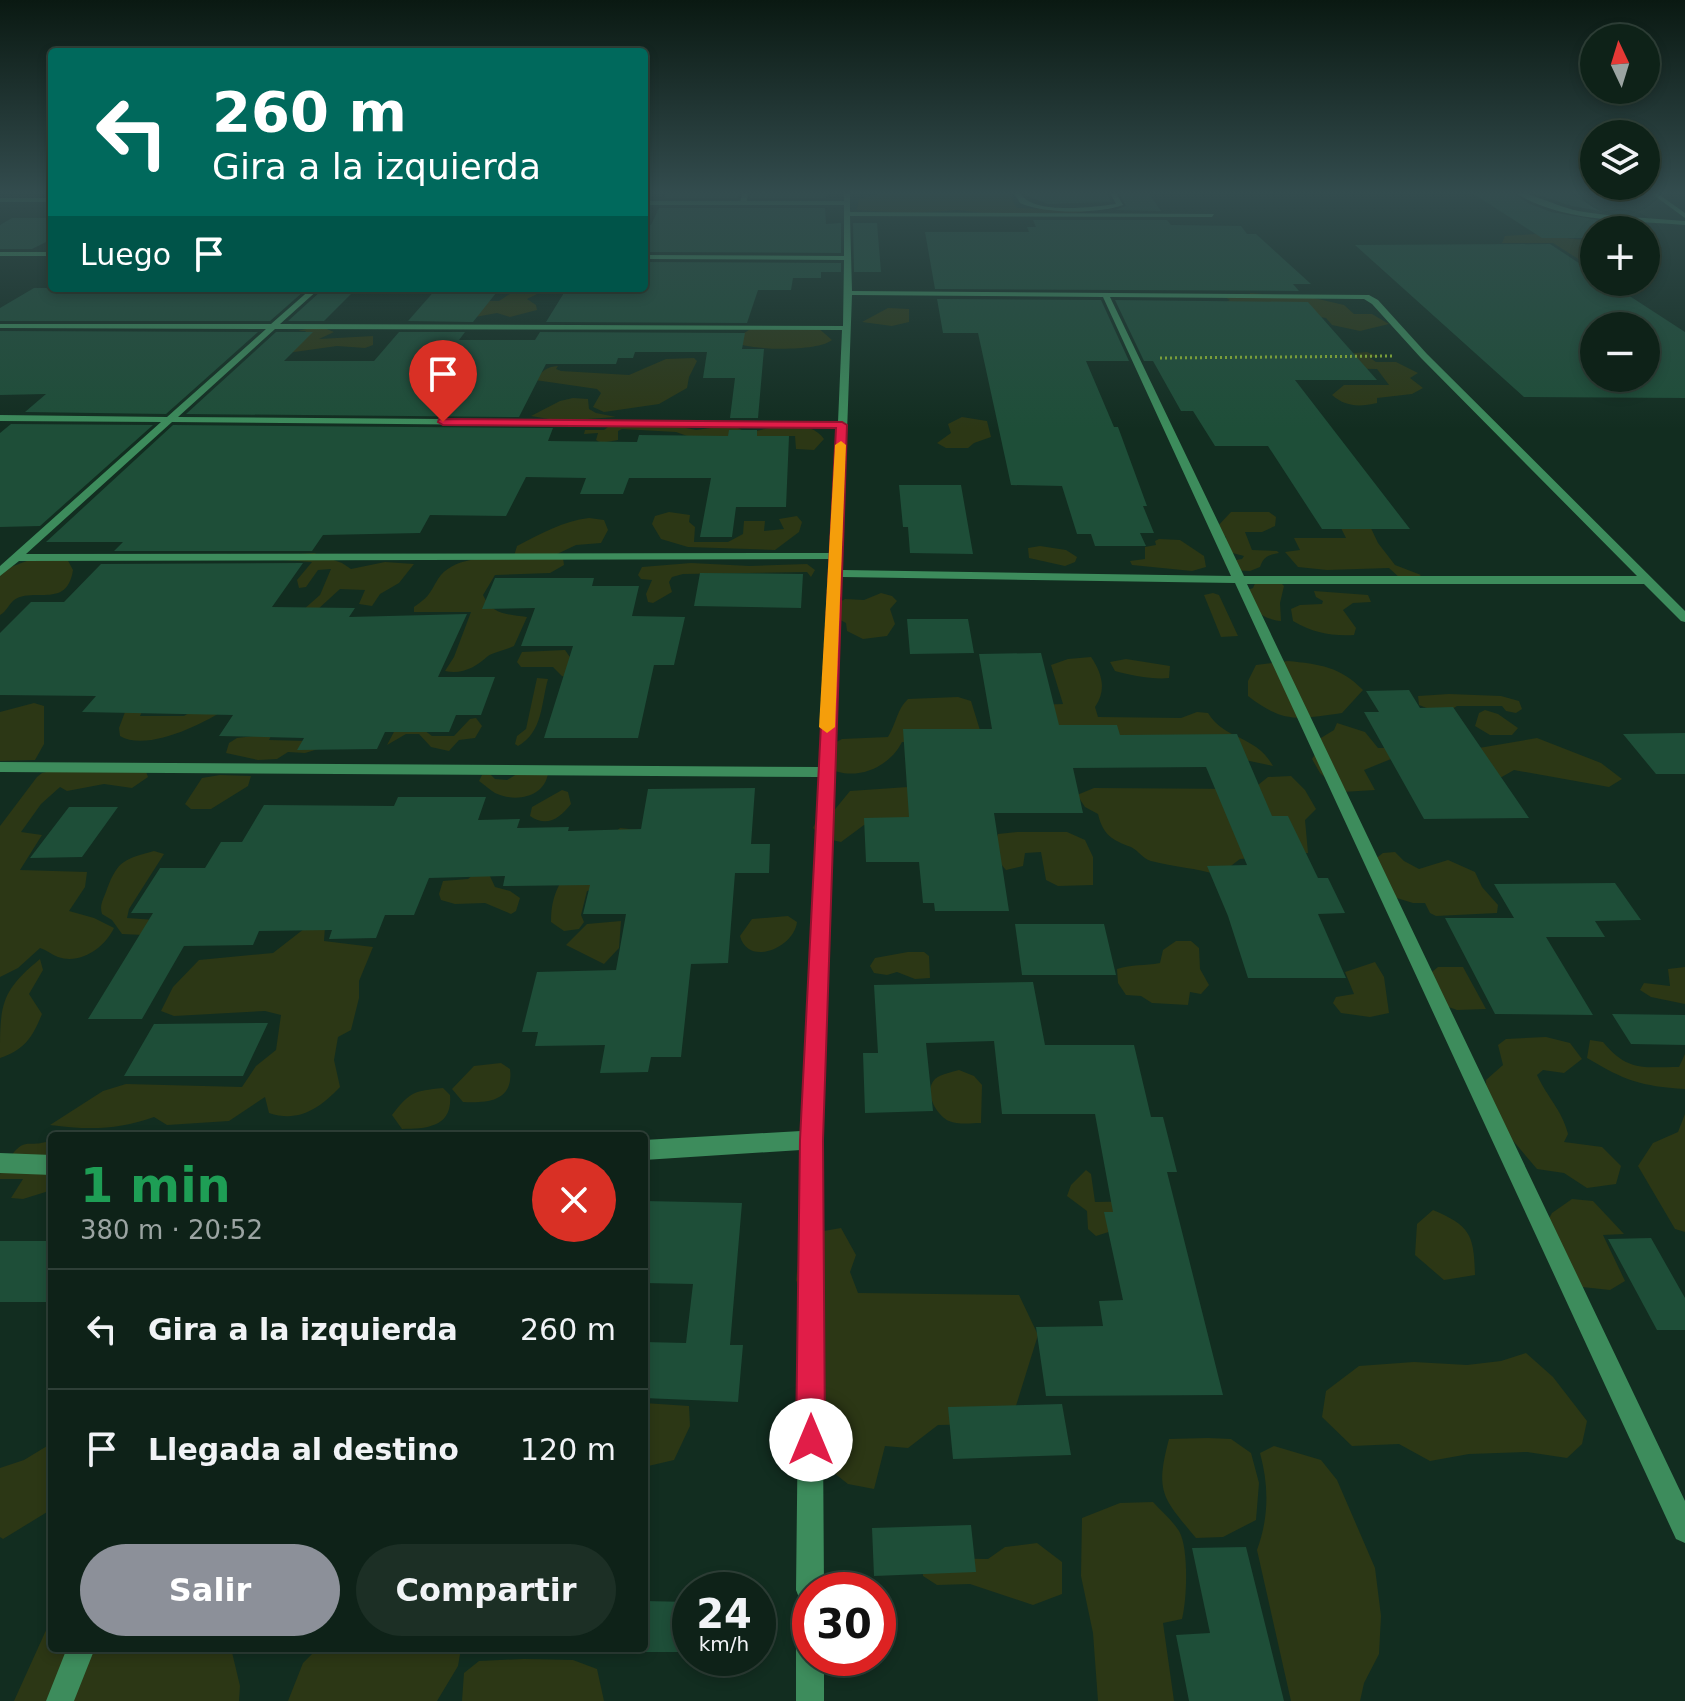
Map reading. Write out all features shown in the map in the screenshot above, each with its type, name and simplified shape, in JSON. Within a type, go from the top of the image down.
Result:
[{"type":"street","points":[[810,1572],[811,1140],[847,270]]},
{"type":"street","points":[[1670,271],[1679,270]]},
{"type":"street","points":[[0,572],[312,292]]},
{"type":"street","points":[[848,293],[1366,297],[1375,302],[1424,356],[1685,618]]},
{"type":"street","points":[[1105,294],[1685,1530]]},
{"type":"street","points":[[0,326],[846,328]]},
{"type":"street","points":[[0,418],[842,425]]},
{"type":"street","points":[[15,558],[835,565],[1241,580],[1648,580]]},
{"type":"street","points":[[0,767],[825,772]]},
{"type":"street","points":[[648,1150],[811,1140]]},
{"type":"street","points":[[0,1163],[48,1165]]},
{"type":"street","points":[[60,1701],[79,1652]]},
{"type":"street","points":[[810,1676],[810,1701]]},
{"type":"path","points":[[1135,358],[1424,356]]},
{"type":"green space","points":[[513,292],[541,292],[527,299],[536,305],[537,310],[510,317],[497,313],[475,317],[463,301],[499,301]]},
{"type":"green space","points":[[1250,293],[1314,298],[1344,305],[1354,314],[1372,314],[1389,324],[1360,331],[1332,325],[1326,318],[1226,302],[1230,300],[1223,296],[1250,297]]},
{"type":"green space","points":[[888,308],[909,309],[909,322],[892,326],[862,322]]},
{"type":"green space","points":[[319,326],[334,332],[319,339],[373,336],[373,345],[287,353],[306,331],[298,331]]},
{"type":"green space","points":[[755,326],[817,327],[832,340],[813,347],[782,349],[752,347],[732,341]]},
{"type":"green space","points":[[1367,352],[1380,357],[1369,357],[1376,362],[1396,362],[1418,373],[1410,378],[1423,388],[1412,394],[1377,398],[1377,403],[1353,405],[1332,395],[1344,385],[1389,385],[1377,369],[1322,368],[1329,379],[1314,380],[1330,355]]},
{"type":"green space","points":[[694,358],[697,361],[687,388],[659,404],[604,412],[593,407],[601,393],[597,389],[535,380],[545,370],[558,366],[556,369],[561,371],[629,375],[666,359]]},
{"type":"green space","points":[[573,398],[588,399],[589,409],[616,417],[560,421],[531,416]]},
{"type":"green space","points":[[962,417],[987,421],[991,437],[968,448],[946,448],[937,443],[951,433],[948,424]]},
{"type":"green space","points":[[612,424],[677,426],[696,430],[732,425],[748,433],[799,426],[817,432],[824,439],[814,450],[796,449],[795,436],[690,437],[676,432],[622,429],[618,431],[618,440],[601,443],[596,440],[598,433],[584,434],[585,430],[604,430]]},
{"type":"green space","points":[[669,512],[690,515],[689,522],[695,527],[694,542],[728,542],[743,534],[744,521],[765,521],[764,531],[784,529],[779,519],[797,516],[802,522],[799,532],[775,550],[688,547],[661,539],[652,524],[655,516]]},
{"type":"green space","points":[[1231,512],[1269,512],[1276,517],[1275,526],[1262,532],[1245,532],[1252,550],[1279,553],[1267,557],[1260,567],[1250,571],[1229,570],[1224,562],[1244,556],[1225,551],[1226,537],[1215,529]]},
{"type":"green space","points":[[589,518],[604,520],[608,530],[601,543],[576,545],[555,555],[563,558],[564,565],[550,573],[495,575],[483,595],[496,610],[527,617],[514,646],[468,669],[445,671],[454,657],[471,612],[414,612],[414,607],[431,592],[445,571],[462,562],[514,556],[517,546],[534,537],[561,525]]},
{"type":"green space","points":[[1336,518],[1369,524],[1378,543],[1395,565],[1421,575],[1414,580],[1401,579],[1389,568],[1327,570],[1298,567],[1285,552],[1300,550],[1294,538],[1346,538]]},
{"type":"green space","points":[[1180,540],[1204,556],[1206,567],[1192,571],[1132,565],[1130,561],[1145,559],[1145,547],[1156,545],[1155,541]]},
{"type":"green space","points":[[1040,546],[1066,550],[1077,557],[1075,562],[1065,566],[1029,558],[1028,548]]},
{"type":"green space","points":[[314,553],[351,569],[385,562],[414,564],[399,583],[380,594],[372,606],[359,604],[365,590],[340,589],[317,610],[303,610],[320,595],[331,569],[318,570],[306,587],[299,588],[297,580],[312,562],[282,560],[285,555]]},
{"type":"green space","points":[[66,557],[73,570],[64,590],[48,595],[22,596],[0,615],[0,571],[32,559]]},
{"type":"green space","points":[[691,563],[750,566],[807,564],[815,570],[811,577],[807,572],[683,574],[672,577],[669,582],[672,592],[653,603],[648,602],[646,594],[652,580],[641,579],[638,575],[642,567]]},
{"type":"green space","points":[[1257,579],[1278,580],[1284,586],[1280,603],[1281,621],[1258,612],[1242,592],[1253,588]]},
{"type":"green space","points":[[1314,591],[1368,595],[1371,602],[1353,603],[1343,610],[1356,628],[1354,635],[1322,633],[1293,621],[1291,609],[1300,605],[1322,604],[1323,601],[1316,597]]},
{"type":"green space","points":[[881,593],[897,601],[890,609],[895,624],[887,636],[863,639],[847,631],[846,623],[831,615],[833,606],[845,599],[864,600]]},
{"type":"green space","points":[[1204,595],[1219,595],[1238,636],[1221,637]]},
{"type":"green space","points":[[565,650],[574,663],[571,679],[562,676],[553,667],[521,667],[517,662],[522,652]]},
{"type":"green space","points":[[1091,657],[1102,682],[1095,707],[1098,717],[1181,718],[1197,712],[1208,713],[1223,728],[1258,748],[1273,766],[1245,760],[902,742],[888,760],[868,771],[846,773],[825,766],[827,747],[842,739],[888,737],[901,707],[908,699],[958,697],[971,701],[983,740],[1037,705],[1063,704],[1051,665],[1068,659]]},
{"type":"green space","points":[[1126,659],[1170,666],[1169,678],[1120,673],[1110,662]]},
{"type":"green space","points":[[1288,661],[1329,668],[1346,676],[1363,690],[1342,713],[1303,718],[1272,711],[1248,696],[1248,681],[1256,665]]},
{"type":"green space","points":[[537,678],[548,679],[540,716],[532,733],[518,746],[515,744],[517,736],[526,729]]},
{"type":"green space","points":[[1418,696],[1501,696],[1519,701],[1522,709],[1516,713],[1506,711],[1502,706],[1457,706],[1449,711],[1437,712],[1419,705]]},
{"type":"green space","points":[[34,703],[44,706],[44,744],[35,760],[0,761],[0,712]]},
{"type":"green space","points":[[145,705],[140,716],[184,716],[194,710],[226,709],[204,722],[159,738],[145,741],[120,736],[119,728],[125,712]]},
{"type":"green space","points":[[1485,710],[1498,714],[1518,728],[1512,735],[1490,735],[1475,726],[1479,713]]},
{"type":"green space","points":[[403,715],[432,736],[454,736],[470,719],[476,718],[482,726],[475,738],[459,740],[449,751],[431,747],[419,734],[406,734],[387,745]]},
{"type":"green space","points":[[1337,723],[1365,732],[1378,748],[1388,748],[1391,759],[1364,770],[1375,790],[1342,792],[1320,773],[1312,759],[1316,753],[1311,744],[1334,730]]},
{"type":"green space","points":[[272,734],[269,740],[305,741],[325,747],[305,753],[288,752],[277,759],[258,760],[226,753],[229,743],[237,738]]},
{"type":"green space","points":[[1537,738],[1601,763],[1622,779],[1609,787],[1514,770],[1500,778],[1473,749]]},
{"type":"green space","points":[[62,768],[145,769],[148,777],[132,788],[104,784],[67,791],[60,787],[41,804],[21,832],[42,835],[20,870],[87,872],[85,887],[69,911],[114,928],[105,942],[91,953],[67,959],[40,948],[18,968],[0,977],[0,826],[37,777]]},
{"type":"green space","points":[[520,772],[548,773],[541,788],[520,797],[495,793],[479,781],[482,775],[490,774],[495,779],[507,780]]},
{"type":"green space","points":[[251,776],[248,786],[211,809],[191,809],[185,804],[202,778]]},
{"type":"green space","points":[[1291,776],[1305,790],[1316,809],[1305,820],[1308,853],[1240,859],[1219,875],[1148,860],[1109,836],[1098,814],[1085,807],[1077,795],[1094,788],[1243,789],[1258,785],[1268,777]]},
{"type":"green space","points":[[908,787],[951,818],[864,825],[841,842],[823,838],[813,828],[817,819],[832,813],[850,791]]},
{"type":"green space","points":[[562,790],[568,792],[571,804],[562,813],[548,821],[530,816],[532,807]]},
{"type":"green space","points":[[620,828],[638,830],[598,888],[587,891],[581,915],[584,922],[579,929],[564,931],[551,922],[554,899],[563,878]]},
{"type":"green space","points":[[1067,832],[1085,840],[1093,857],[1093,885],[1058,886],[1046,880],[1041,852],[1025,853],[1023,866],[1006,870],[996,853],[996,839],[998,834]]},
{"type":"green space","points":[[154,851],[164,854],[129,909],[127,918],[155,920],[144,935],[122,934],[112,920],[102,914],[101,904],[119,866],[136,856]]},
{"type":"green space","points":[[1395,852],[1419,869],[1448,860],[1475,872],[1482,887],[1498,905],[1497,913],[1436,916],[1430,913],[1425,903],[1413,903],[1387,895],[1370,863],[1383,853]]},
{"type":"green space","points":[[475,873],[489,874],[495,887],[520,898],[516,911],[511,914],[485,903],[455,904],[441,900],[439,894],[443,881],[468,879]]},
{"type":"green space","points":[[788,916],[797,922],[788,940],[780,946],[761,952],[752,951],[740,936],[752,919]]},
{"type":"green space","points":[[621,921],[619,948],[604,964],[566,945],[587,924]]},
{"type":"green space","points":[[309,925],[325,927],[324,941],[373,947],[359,981],[359,998],[351,1030],[338,1037],[334,1060],[340,1087],[325,1101],[308,1112],[290,1116],[269,1113],[265,1097],[229,1121],[167,1125],[154,1117],[103,1128],[50,1125],[103,1091],[126,1084],[242,1087],[256,1066],[276,1050],[281,1015],[265,1011],[174,1016],[161,1011],[173,987],[199,960],[273,953]]},
{"type":"green space","points":[[1176,941],[1191,941],[1199,948],[1200,969],[1209,985],[1201,994],[1190,992],[1188,1005],[1152,1003],[1141,996],[1126,995],[1118,983],[1117,969],[1160,963],[1163,950]]},
{"type":"green space","points":[[924,952],[929,956],[930,978],[915,979],[897,972],[887,975],[874,973],[870,966],[875,958]]},
{"type":"green space","points":[[40,959],[43,970],[29,994],[42,1014],[27,1041],[16,1051],[0,1058],[5,1001],[17,981]]},
{"type":"green space","points":[[1375,962],[1384,977],[1389,1013],[1370,1017],[1341,1013],[1333,1003],[1336,997],[1354,994],[1345,972]]},
{"type":"green space","points":[[1438,967],[1463,967],[1486,1009],[1457,1010],[1432,1001],[1427,976]]},
{"type":"green space","points":[[1685,967],[1685,1004],[1651,997],[1640,990],[1644,983],[1670,986],[1668,969]]},
{"type":"green space","points":[[1546,1037],[1570,1043],[1582,1059],[1564,1073],[1543,1070],[1537,1075],[1565,1125],[1568,1134],[1564,1142],[1602,1147],[1621,1166],[1616,1184],[1587,1188],[1564,1173],[1537,1169],[1487,1110],[1486,1080],[1503,1065],[1498,1045],[1506,1039]]},
{"type":"green space","points":[[1590,1040],[1603,1042],[1620,1059],[1637,1066],[1679,1067],[1685,1054],[1685,1089],[1644,1084],[1612,1072],[1587,1058]]},
{"type":"green space","points":[[501,1063],[510,1069],[510,1080],[508,1088],[497,1098],[463,1102],[452,1089],[474,1066]]},
{"type":"green space","points":[[959,1070],[974,1076],[982,1085],[981,1123],[949,1121],[933,1102],[930,1090],[935,1079]]},
{"type":"green space","points":[[443,1088],[450,1095],[450,1106],[443,1120],[429,1127],[402,1129],[392,1115],[403,1102],[418,1092]]},
{"type":"green space","points":[[1685,1114],[1685,1232],[1675,1229],[1638,1166],[1653,1143],[1678,1132]]},
{"type":"green space","points":[[48,1141],[48,1191],[23,1199],[11,1198],[23,1179],[0,1179],[3,1165],[19,1147]]},
{"type":"green space","points":[[1086,1170],[1091,1174],[1095,1202],[1150,1201],[1121,1228],[1096,1236],[1088,1229],[1087,1211],[1067,1196],[1071,1185]]},
{"type":"green space","points":[[1572,1199],[1593,1201],[1624,1234],[1603,1235],[1625,1281],[1610,1290],[1582,1287],[1546,1224],[1552,1213]]},
{"type":"green space","points":[[1433,1210],[1455,1221],[1468,1233],[1475,1275],[1444,1280],[1415,1255],[1417,1224]]},
{"type":"green space","points":[[841,1228],[856,1255],[850,1272],[858,1293],[1019,1295],[1038,1335],[1015,1409],[996,1424],[938,1425],[908,1448],[885,1446],[874,1489],[848,1484],[824,1465],[823,1434],[802,1297],[796,1280],[800,1244],[818,1232]]},
{"type":"green space","points":[[1526,1353],[1553,1377],[1587,1421],[1582,1444],[1567,1458],[1527,1452],[1469,1454],[1430,1461],[1399,1444],[1352,1446],[1322,1417],[1326,1391],[1359,1366],[1414,1362],[1467,1365],[1501,1361]]},
{"type":"green space","points":[[648,1403],[689,1406],[690,1426],[674,1460],[648,1466]]},
{"type":"green space","points":[[1169,1439],[1231,1439],[1251,1453],[1259,1483],[1256,1520],[1223,1537],[1196,1538],[1175,1513],[1164,1493],[1163,1471]]},
{"type":"green space","points":[[48,1445],[48,1511],[3,1539],[0,1537],[0,1468],[24,1460]]},
{"type":"green space","points":[[1274,1446],[1321,1460],[1337,1480],[1375,1568],[1381,1616],[1379,1654],[1364,1683],[1360,1701],[1291,1701],[1257,1550],[1264,1526],[1266,1502],[1260,1453]]},
{"type":"green space","points":[[1153,1502],[1179,1531],[1186,1561],[1182,1619],[1163,1623],[1174,1701],[1098,1701],[1093,1633],[1081,1576],[1082,1518],[1120,1503]]},
{"type":"green space","points":[[1037,1543],[1062,1562],[1062,1594],[1033,1605],[970,1584],[937,1585],[923,1576],[923,1558],[988,1559],[1005,1547]]},
{"type":"green space","points":[[48,1626],[48,1652],[232,1652],[240,1686],[239,1701],[14,1701]]},
{"type":"green space","points":[[314,1652],[460,1652],[458,1666],[437,1701],[288,1701],[303,1663]]},
{"type":"green space","points":[[573,1660],[597,1669],[604,1701],[462,1701],[464,1673],[479,1661]]},
{"type":"building","points":[[648,270],[841,270],[821,272],[821,278],[793,278],[791,290],[758,290],[747,323],[546,322],[565,292],[648,292]]},
{"type":"building","points":[[854,270],[881,272],[854,272]]},
{"type":"building","points":[[932,270],[1296,270],[1311,284],[1293,284],[1299,291],[935,289]]},
{"type":"building","points":[[1383,270],[1580,270],[1580,296],[1630,296],[1654,312],[1580,312],[1580,392],[1660,392],[1660,316],[1685,332],[1685,398],[1524,397]]},
{"type":"building","points":[[34,288],[48,288],[48,292],[303,292],[270,321],[0,321],[0,308]]},
{"type":"building","points":[[320,292],[352,293],[324,321],[288,321]]},
{"type":"building","points":[[433,292],[497,292],[473,322],[408,321]]},
{"type":"building","points":[[937,299],[1101,300],[1129,361],[1086,361],[1114,427],[1118,427],[1147,506],[1143,506],[1154,533],[1140,533],[1146,546],[1095,546],[1091,534],[1077,534],[1062,486],[1011,485],[978,333],[943,333]]},
{"type":"building","points":[[1115,300],[1308,302],[1377,380],[1295,380],[1410,529],[1322,529],[1268,446],[1215,446],[1193,411],[1181,411],[1153,361],[1144,361]]},
{"type":"building","points":[[0,331],[258,332],[166,414],[25,412],[46,394],[0,395]]},
{"type":"building","points":[[276,332],[313,332],[284,361],[374,361],[399,332],[465,332],[459,340],[535,340],[540,332],[745,333],[742,349],[764,349],[758,418],[730,418],[735,378],[703,378],[707,352],[635,352],[633,358],[618,358],[616,364],[546,364],[519,417],[186,414]]},
{"type":"building","points":[[11,424],[153,425],[40,526],[0,527],[0,433]]},
{"type":"building","points":[[173,425],[553,428],[548,441],[637,442],[639,435],[728,436],[729,430],[757,430],[757,436],[789,436],[786,507],[736,507],[732,537],[700,537],[711,478],[629,478],[623,494],[580,494],[586,478],[526,477],[506,516],[430,515],[420,533],[323,535],[312,551],[114,551],[123,542],[46,542]]},
{"type":"building","points":[[899,485],[961,485],[973,554],[910,553],[908,527],[903,527]]},
{"type":"building","points":[[303,563],[272,607],[355,608],[349,617],[467,614],[438,677],[495,677],[481,715],[456,715],[449,732],[385,732],[377,749],[297,750],[304,738],[219,736],[233,715],[82,712],[96,696],[0,695],[0,633],[31,602],[64,602],[101,564]]},
{"type":"building","points":[[700,573],[803,574],[801,608],[694,606]]},
{"type":"building","points":[[495,578],[594,578],[592,586],[639,586],[632,616],[685,617],[674,665],[654,665],[638,738],[544,738],[573,646],[521,646],[535,608],[482,609]]},
{"type":"building","points":[[907,619],[968,619],[974,653],[910,654]]},
{"type":"building","points":[[1041,653],[1059,725],[1117,725],[1120,735],[1237,734],[1272,816],[1288,816],[1318,878],[1328,878],[1345,913],[1318,914],[1346,978],[1248,978],[1228,916],[1207,866],[1247,865],[1206,767],[1073,768],[1083,813],[994,813],[1009,911],[935,911],[934,903],[923,903],[919,862],[866,862],[864,818],[909,817],[903,729],[992,729],[979,654]]},
{"type":"building","points":[[1409,690],[1420,708],[1453,707],[1529,818],[1424,819],[1364,712],[1379,712],[1366,691]]},
{"type":"building","points":[[1685,733],[1685,774],[1656,774],[1623,734]]},
{"type":"building","points":[[755,788],[751,844],[770,844],[769,873],[735,873],[728,963],[691,964],[681,1057],[651,1057],[648,1072],[600,1073],[605,1045],[535,1046],[538,1032],[522,1032],[537,972],[616,970],[626,914],[583,914],[590,885],[503,886],[505,876],[429,878],[414,915],[385,915],[376,938],[329,939],[332,930],[259,931],[253,945],[184,946],[142,1019],[88,1019],[153,913],[131,913],[160,868],[205,868],[221,842],[242,842],[264,805],[394,806],[398,797],[486,797],[478,820],[520,819],[517,828],[569,827],[568,831],[641,829],[648,789]]},
{"type":"building","points":[[69,807],[118,807],[82,857],[30,858]]},
{"type":"building","points":[[1615,883],[1641,920],[1595,921],[1605,937],[1546,937],[1593,1015],[1495,1014],[1445,918],[1514,918],[1494,884]]},
{"type":"building","points":[[1015,924],[1104,924],[1116,975],[1022,975]]},
{"type":"building","points":[[1033,982],[1045,1045],[1134,1045],[1151,1117],[1163,1117],[1177,1172],[1167,1172],[1223,1395],[1046,1396],[1036,1327],[1103,1326],[1099,1301],[1123,1300],[1104,1212],[1113,1212],[1095,1114],[1002,1114],[994,1041],[926,1043],[933,1111],[865,1113],[863,1053],[878,1053],[874,985]]},
{"type":"building","points":[[1612,1014],[1685,1015],[1685,1045],[1631,1044]]},
{"type":"building","points":[[268,1023],[243,1076],[124,1076],[154,1024]]},
{"type":"building","points":[[648,1201],[742,1203],[730,1345],[743,1345],[738,1402],[648,1398],[648,1342],[686,1343],[693,1284],[648,1283]]},
{"type":"building","points":[[1651,1238],[1685,1298],[1685,1330],[1657,1330],[1608,1239]]},
{"type":"building","points":[[0,1241],[48,1241],[48,1302],[0,1302]]},
{"type":"building","points":[[1062,1404],[1071,1455],[953,1459],[948,1407]]},
{"type":"building","points":[[971,1525],[976,1572],[896,1575],[896,1572],[874,1572],[872,1528]]},
{"type":"building","points":[[1246,1547],[1284,1701],[1189,1701],[1176,1635],[1210,1633],[1192,1548]]},
{"type":"building","points":[[648,1601],[672,1602],[672,1652],[648,1652]]},
{"type":"slow traffic","points":[[827,727],[841,445]]},
{"type":"route","points":[[443,422],[842,425],[811,1140],[811,1440]]}]
